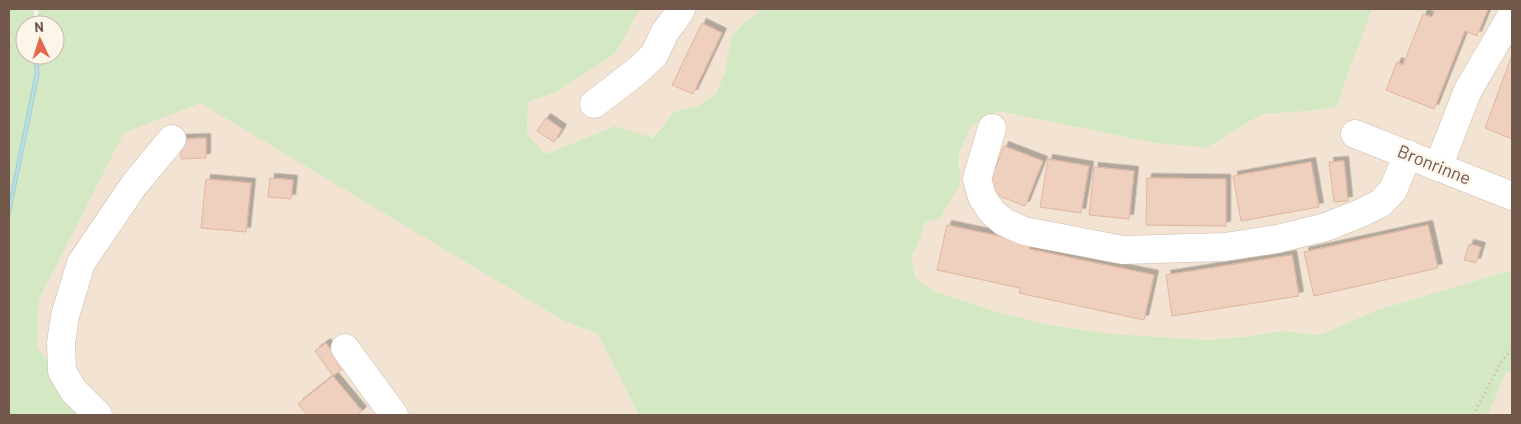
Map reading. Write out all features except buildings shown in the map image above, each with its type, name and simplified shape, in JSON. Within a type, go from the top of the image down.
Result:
[{"type":"street","points":[[594,104],[636,72],[654,55],[665,32],[681,9]]},
{"type":"street","points":[[1438,167],[1468,90],[1512,15]]},
{"type":"street","points":[[992,128],[977,179],[982,197],[992,212],[1004,222],[1024,231],[1123,250],[1225,247],[1277,239],[1326,227],[1381,203],[1393,190],[1408,154]]},
{"type":"street","name":"Bronrinne","points":[[1355,134],[1512,196]]},
{"type":"street","points":[[98,415],[73,390],[62,371],[61,344],[65,316],[81,263],[134,185],[172,140]]},
{"type":"street","points":[[345,348],[394,415]]},
{"type":"path","points":[[1474,415],[1503,359],[1512,349]]},
{"type":"shaded area","points":[[640,9],[758,9],[759,12],[732,35],[725,72],[716,94],[699,105],[674,112],[652,138],[615,126],[546,154],[527,134],[528,102],[556,92],[615,54]]},
{"type":"shaded area","points":[[1372,9],[1512,9],[1512,270],[1377,310],[1320,335],[1282,331],[1209,340],[1113,334],[1049,325],[998,312],[934,291],[915,277],[912,256],[920,239],[924,223],[961,166],[959,153],[971,126],[998,111],[1155,143],[1206,148],[1262,114],[1310,111],[1336,107]]},
{"type":"shaded area","points":[[200,102],[564,321],[598,334],[639,415],[93,415],[37,347],[39,299],[124,133]]},
{"type":"shaded area","points":[[1506,372],[1512,372],[1512,415],[1488,415]]},
{"type":"green space","points":[[9,9],[34,9],[34,15],[15,15],[15,65],[35,65],[35,74],[9,203]]},
{"type":"green space","points":[[38,9],[640,9],[615,54],[556,92],[528,102],[527,134],[546,154],[615,126],[653,138],[674,112],[699,105],[716,94],[725,72],[732,35],[759,12],[758,9],[1372,9],[1336,107],[1310,111],[1262,114],[1206,148],[1155,143],[998,111],[971,126],[959,153],[960,185],[940,218],[924,223],[920,239],[912,256],[915,277],[934,291],[998,312],[1049,325],[1113,334],[1209,340],[1282,331],[1320,335],[1377,310],[1512,270],[1512,372],[1506,372],[1488,415],[639,415],[598,334],[564,321],[200,103],[124,133],[39,299],[37,347],[93,415],[9,415],[9,219],[39,75],[38,65],[65,65],[65,15],[38,15]]},
{"type":"water","points":[[35,65],[38,65],[39,75],[9,219],[9,203],[35,74]]}]
